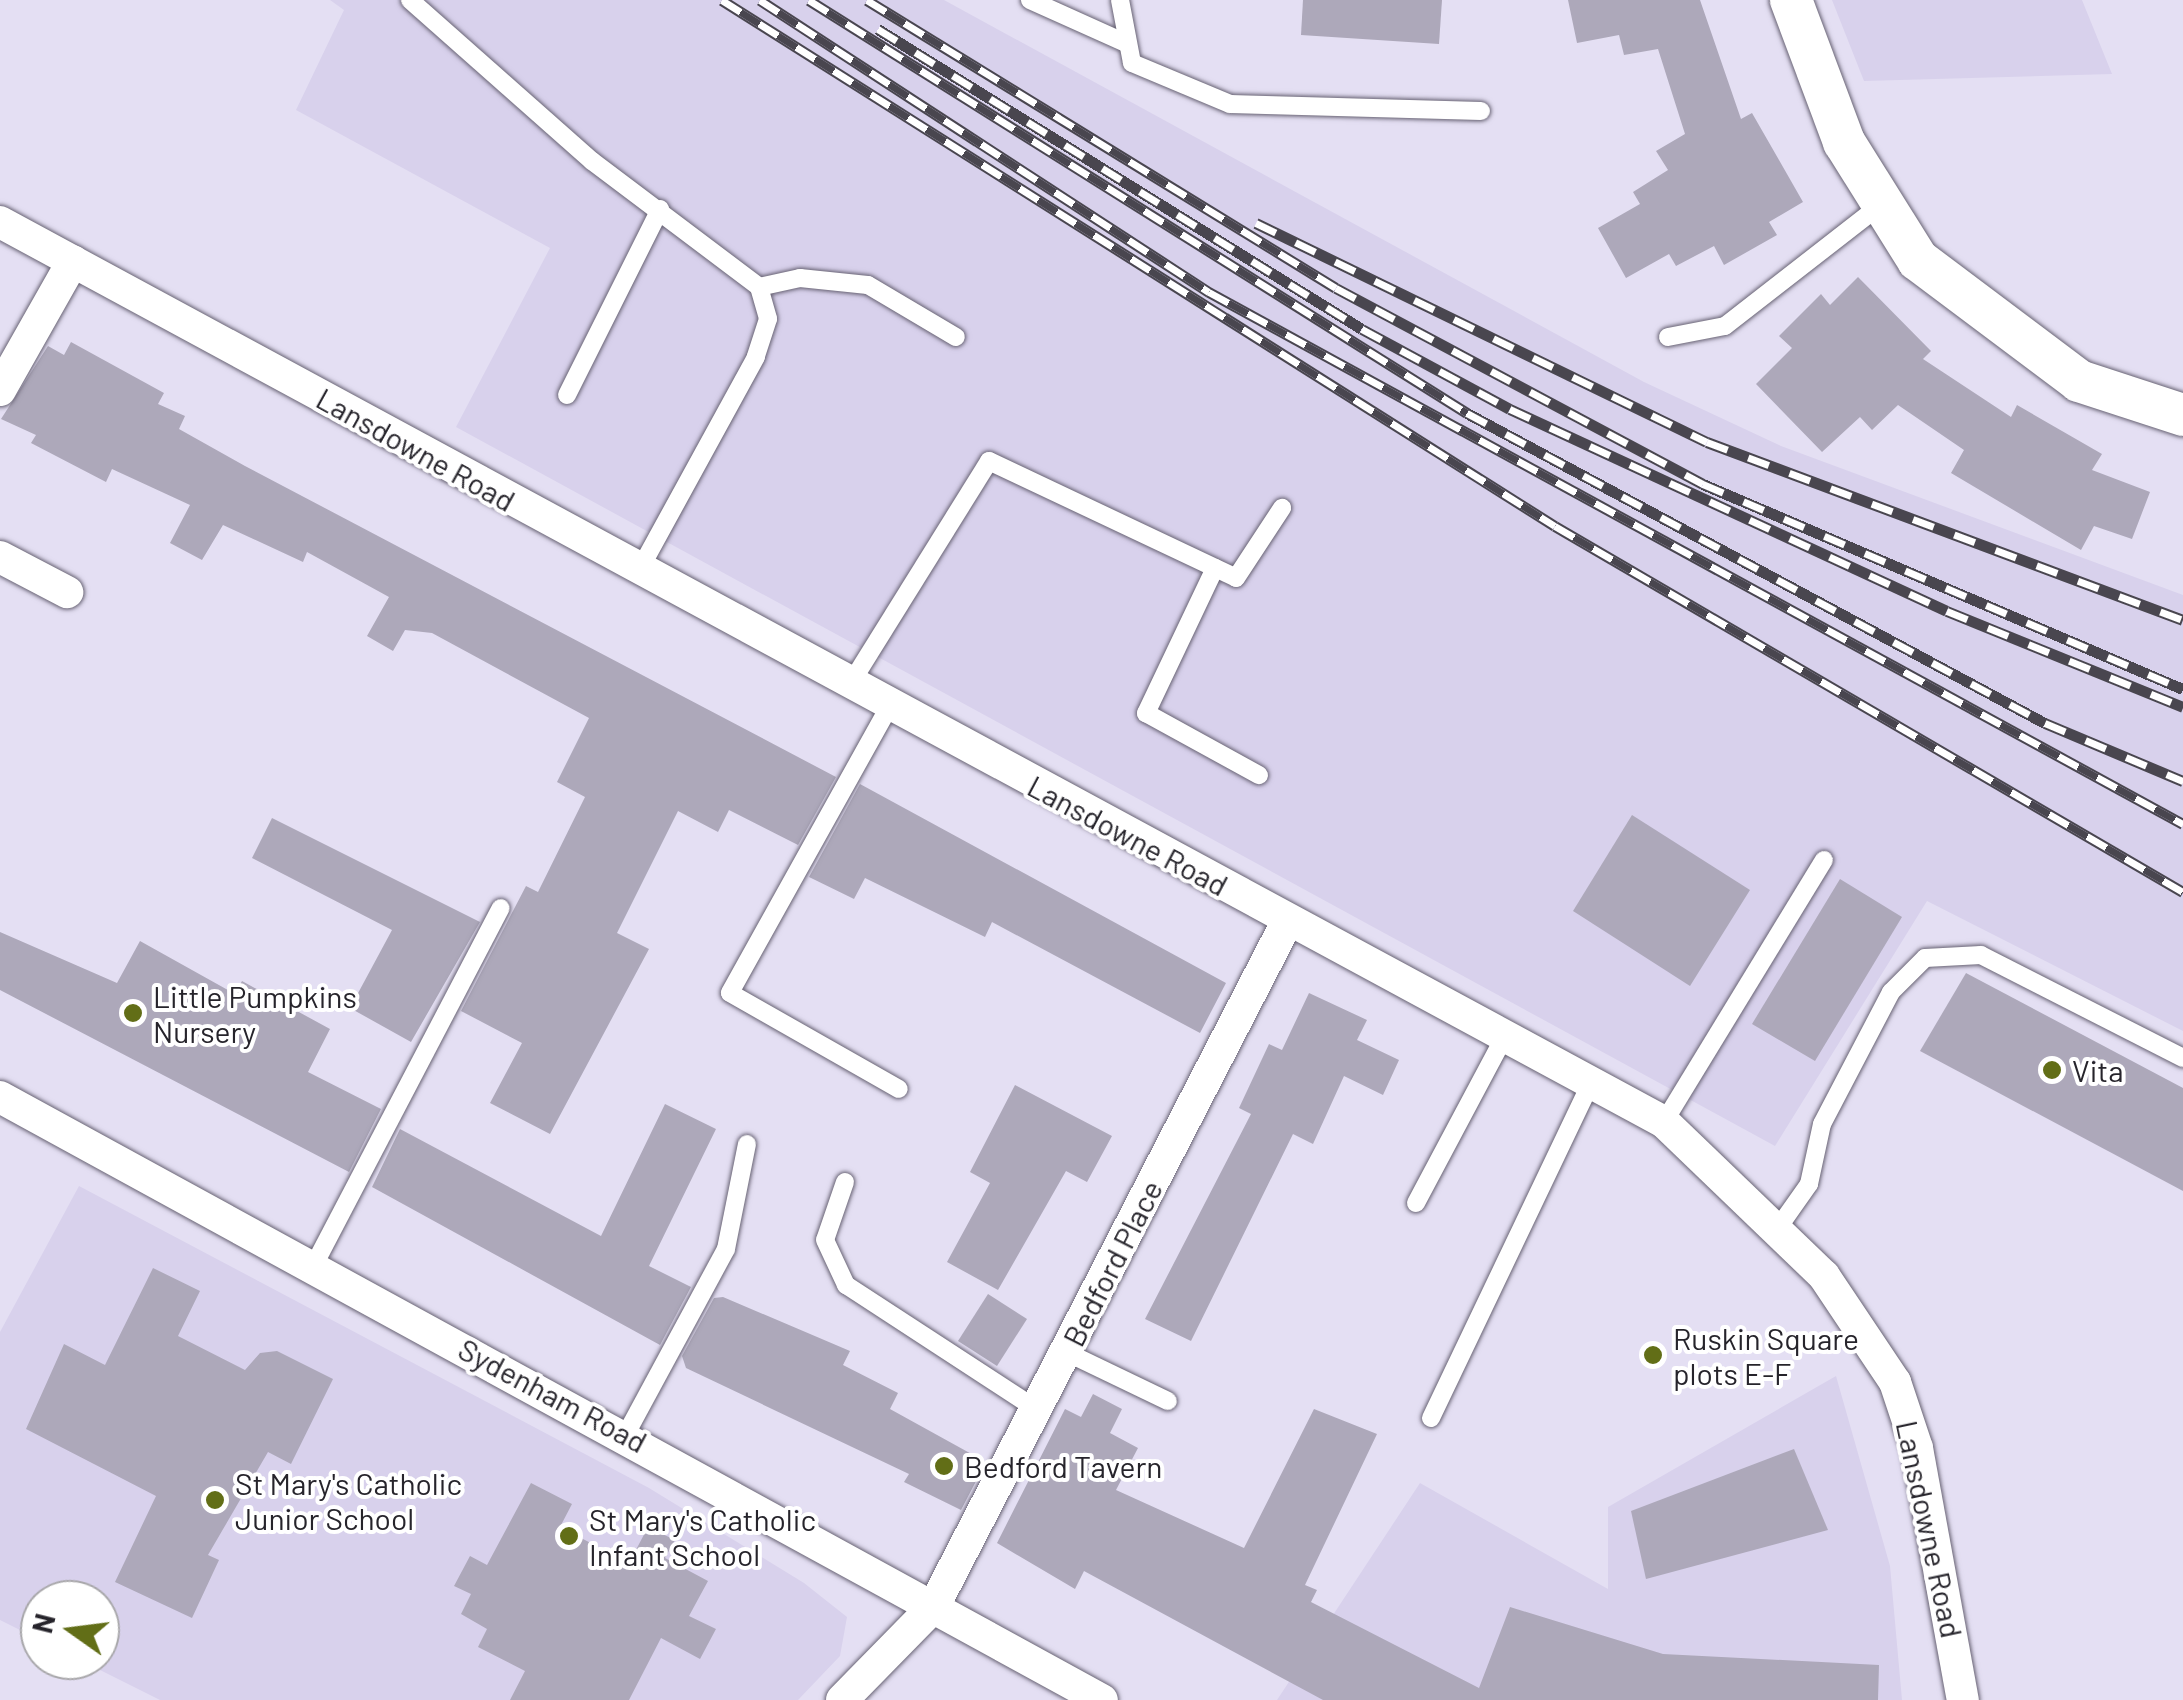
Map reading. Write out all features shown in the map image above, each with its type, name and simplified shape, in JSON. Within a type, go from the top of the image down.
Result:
[{"type":"street","points":[[1790,0],[1810,70],[1878,207],[1918,260],[2022,346],[2079,381],[2183,415]]},
{"type":"street","name":"Lansdowne Road","points":[[0,222],[849,686],[1593,1078],[1664,1122],[1778,1228],[1866,1331],[1906,1411],[1962,1700]]},
{"type":"street","points":[[0,390],[73,261]]},
{"type":"street","points":[[0,557],[66,592]]},
{"type":"street","name":"Bedford Place","points":[[842,1700],[934,1606],[1288,920]]},
{"type":"street","name":"Sydenham Road","points":[[0,1097],[626,1434],[1102,1700]]},
{"type":"lane","points":[[410,0],[760,288],[768,319],[756,356],[639,571]]},
{"type":"lane","points":[[1030,0],[1128,44]]},
{"type":"lane","points":[[1120,0],[1132,63],[1230,104],[1481,110]]},
{"type":"lane","points":[[1668,337],[1726,326],[1878,207]]},
{"type":"lane","points":[[567,395],[660,209]]},
{"type":"lane","points":[[760,288],[800,278],[868,285],[956,336]]},
{"type":"lane","points":[[849,686],[989,461],[1236,578],[1282,508]]},
{"type":"lane","points":[[1215,568],[1146,714],[1260,776]]},
{"type":"lane","points":[[889,707],[730,992],[899,1089]]},
{"type":"lane","points":[[1664,1122],[1824,860]]},
{"type":"lane","points":[[313,1267],[502,908]]},
{"type":"lane","points":[[1778,1228],[1808,1184],[1822,1124],[1891,992],[1925,958],[1980,955],[2183,1058]]},
{"type":"lane","points":[[1416,1203],[1506,1034]]},
{"type":"lane","points":[[1431,1418],[1593,1078]]},
{"type":"lane","points":[[626,1434],[726,1250],[748,1144]]},
{"type":"lane","points":[[845,1182],[825,1240],[846,1285],[1036,1409]]},
{"type":"lane","points":[[1066,1352],[1168,1401]]},
{"type":"shaded area","points":[[330,0],[944,0],[1644,382],[1781,446],[2183,595],[2183,1031],[1927,901],[1775,1146],[456,427],[550,248],[296,110],[344,10]]},
{"type":"shaded area","points":[[1832,0],[2082,0],[2112,74],[1864,81]]},
{"type":"shaded area","name":"St Mary's Catholic Junior School","points":[[79,1186],[649,1488],[804,1583],[847,1617],[840,1656],[798,1700],[160,1700],[120,1680],[120,1580],[20,1580],[20,1630],[0,1620],[0,1332]]},
{"type":"shaded area","points":[[1836,1376],[1890,1566],[1902,1700],[1277,1700],[1420,1483],[1608,1589],[1608,1507]]},
{"type":"building","points":[[1303,0],[1442,0],[1439,44],[1301,35]]},
{"type":"building","points":[[1568,0],[1700,0],[1741,119],[1752,113],[1803,202],[1769,222],[1777,235],[1724,265],[1714,246],[1676,266],[1669,254],[1626,278],[1598,228],[1640,204],[1633,192],[1668,170],[1656,151],[1685,134],[1658,49],[1624,55],[1619,35],[1577,43]]},
{"type":"building","points":[[1858,277],[1931,351],[1923,359],[2011,417],[2017,405],[2102,454],[2092,470],[2150,492],[2132,539],[2094,526],[2081,550],[1951,473],[1964,450],[1898,405],[1872,430],[1860,417],[1822,452],[1756,384],[1792,348],[1779,336],[1821,294],[1830,305]]},
{"type":"building","points":[[71,342],[164,393],[158,404],[185,416],[179,429],[836,777],[798,845],[729,810],[718,832],[678,811],[617,933],[649,949],[550,1134],[490,1103],[522,1043],[461,1011],[526,886],[538,892],[585,797],[557,782],[589,718],[432,633],[405,630],[393,651],[367,636],[389,597],[307,552],[303,562],[223,525],[202,560],[170,543],[190,505],[112,469],[106,482],[31,443],[36,435],[1,419],[48,346],[64,355]]},
{"type":"building","points":[[860,784],[1226,983],[1200,1033],[992,922],[985,937],[865,878],[854,899],[809,877]]},
{"type":"building","points":[[1632,815],[1750,890],[1690,986],[1573,911]]},
{"type":"building","points":[[272,818],[480,922],[411,1042],[350,1008],[392,930],[252,858]]},
{"type":"building","points":[[1840,879],[1902,917],[1815,1061],[1752,1024]]},
{"type":"building","points":[[0,932],[117,983],[140,941],[235,994],[242,981],[330,1029],[308,1072],[381,1109],[349,1172],[0,990]]},
{"type":"building","name":"Vita","points":[[1966,973],[2183,1088],[2183,1191],[1920,1051]]},
{"type":"building","points":[[1309,993],[1367,1020],[1357,1040],[1399,1060],[1383,1095],[1344,1076],[1313,1144],[1293,1134],[1191,1341],[1145,1319],[1251,1114],[1239,1108],[1269,1044],[1282,1050]]},
{"type":"building","points":[[1015,1085],[1112,1136],[1087,1182],[1066,1171],[998,1290],[947,1262],[990,1183],[970,1172]]},
{"type":"building","points":[[665,1104],[716,1129],[649,1266],[691,1287],[660,1345],[372,1187],[400,1129],[601,1236]]},
{"type":"building","points":[[153,1268],[200,1291],[178,1336],[245,1370],[260,1353],[277,1351],[333,1379],[291,1464],[268,1452],[208,1555],[219,1560],[192,1618],[116,1580],[156,1496],[26,1429],[64,1344],[105,1365]]},
{"type":"building","points":[[988,1294],[1027,1319],[997,1366],[958,1341]]},
{"type":"building","points":[[723,1297],[850,1351],[843,1365],[898,1393],[890,1409],[986,1462],[961,1510],[904,1482],[909,1474],[686,1368],[682,1356],[714,1298]]},
{"type":"building","points":[[1093,1394],[1122,1409],[1110,1433],[1138,1448],[1116,1490],[1244,1548],[1314,1409],[1377,1434],[1305,1585],[1317,1590],[1311,1602],[1479,1688],[1510,1607],[1663,1654],[1879,1665],[1878,1700],[1323,1700],[1084,1571],[1075,1589],[997,1543],[1065,1409],[1081,1417]]},
{"type":"building","points":[[1794,1449],[1828,1530],[1646,1579],[1631,1511]]},
{"type":"building","name":"St Mary's Catholic Infant School","points":[[531,1483],[572,1504],[560,1527],[629,1563],[648,1527],[675,1540],[665,1558],[708,1581],[689,1616],[716,1629],[700,1659],[661,1638],[629,1700],[510,1700],[525,1671],[478,1647],[487,1629],[461,1614],[471,1594],[454,1586],[470,1556],[487,1565]]},
{"type":"railway","points":[[722,0],[1555,526],[2183,892]]},
{"type":"railway","points":[[760,0],[1209,292],[2183,824]]},
{"type":"railway","points":[[809,0],[1467,413],[2045,723],[2183,781]]},
{"type":"railway","points":[[867,0],[1336,288],[1703,484],[2183,689]]},
{"type":"railway","points":[[878,29],[1362,329],[1510,409],[1947,611],[2183,707]]},
{"type":"railway","points":[[1256,223],[1707,442],[2183,620]]},
{"type":"place","name":"Little Pumpkins Nursery","points":[[133,1013]]},
{"type":"place","name":"Vita","points":[[2052,1070]]},
{"type":"place","name":"Ruskin Square plots E-F","points":[[1653,1355]]},
{"type":"place","name":"Bedford Tavern","points":[[944,1466]]},
{"type":"place","name":"St Mary's Catholic Junior School","points":[[215,1500]]},
{"type":"place","name":"St Mary's Catholic Infant School","points":[[569,1536]]}]
